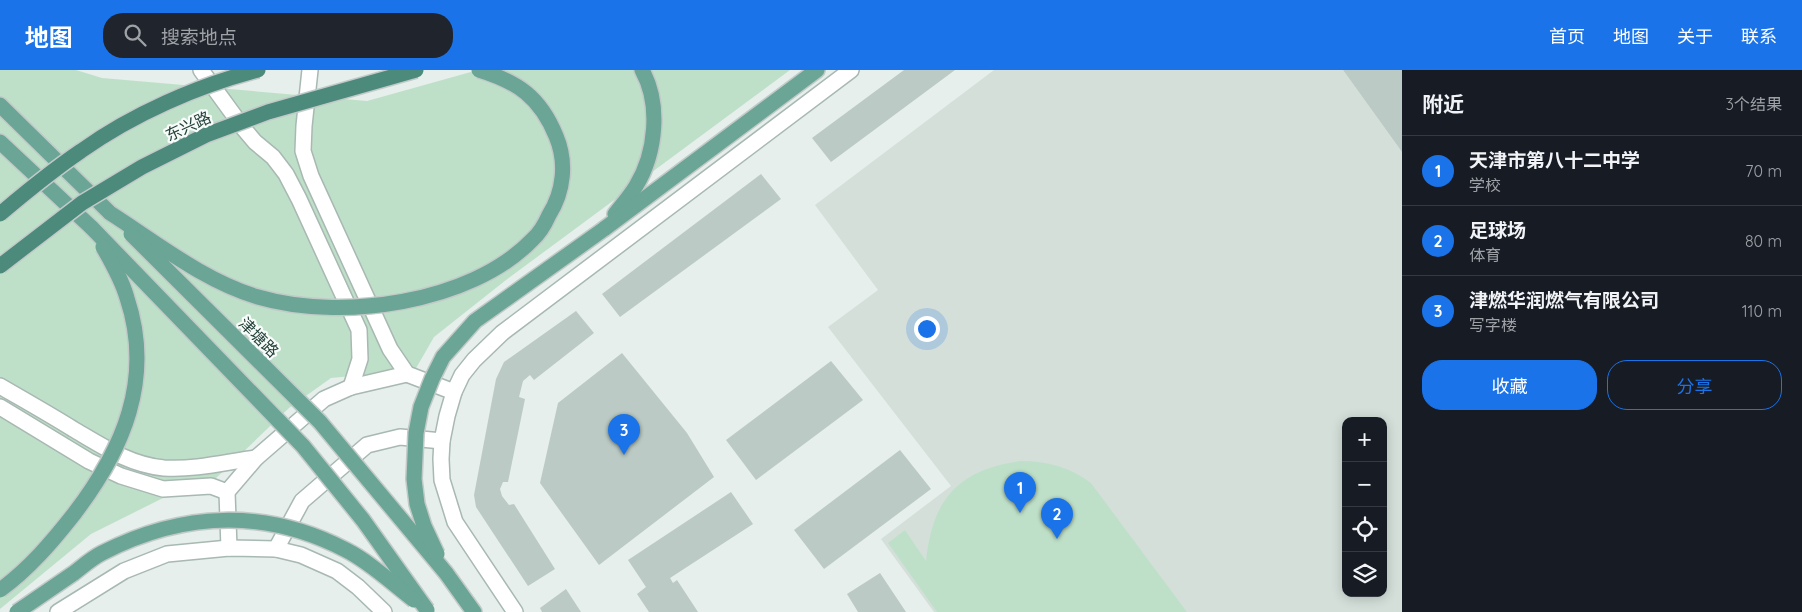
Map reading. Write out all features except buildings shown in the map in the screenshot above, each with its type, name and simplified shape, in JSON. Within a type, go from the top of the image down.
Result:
[{"type":"highway","name":"东兴路","points":[[0,214],[46,176],[83,149],[139,116],[182,96],[258,70]]},
{"type":"highway","name":"东兴路","points":[[0,266],[82,203],[142,167],[206,135],[268,112],[416,70]]},
{"type":"main road","points":[[110,213],[194,267],[229,285],[257,296],[290,304],[322,307],[384,305],[446,290],[467,282],[496,268],[533,240],[555,206],[561,186],[563,164],[560,144],[552,128],[540,107],[524,89],[501,77],[479,70]]},
{"type":"main road","points":[[604,229],[636,186],[647,161],[652,136],[653,103],[648,81],[642,70]]},
{"type":"main road","points":[[446,573],[422,519],[417,504],[414,479],[414,456],[421,407],[443,357],[475,321],[604,229],[817,70]]},
{"type":"main road","name":"津塘路","points":[[0,104],[320,422],[446,573],[474,612]]},
{"type":"main road","points":[[0,142],[92,228],[303,446],[363,520],[428,611]]},
{"type":"main road","points":[[0,590],[22,573],[45,549],[80,505],[107,465],[128,421],[133,397],[137,359],[134,327],[127,298],[115,268],[92,228]]},
{"type":"main road","points":[[17,612],[100,554],[147,533],[186,524],[229,519],[267,522],[312,535],[347,550],[428,611]]},
{"type":"street","points":[[201,70],[244,129],[286,174],[299,199],[359,330],[360,359],[352,387]]},
{"type":"street","points":[[310,70],[303,151],[311,176],[390,349],[406,374]]},
{"type":"street","points":[[515,612],[455,522],[442,480],[442,441],[454,392],[462,375],[474,360],[502,333],[851,70]]},
{"type":"street","points":[[229,548],[227,492],[256,458],[324,399],[352,387],[406,374],[454,392]]},
{"type":"street","points":[[0,386],[75,429],[100,446],[138,463],[164,468],[192,468],[256,458]]},
{"type":"street","points":[[0,407],[89,460],[121,476],[163,489],[211,486],[227,492]]},
{"type":"street","points":[[276,549],[302,501],[367,445],[400,437],[442,441]]},
{"type":"street","points":[[58,612],[124,571],[167,554],[229,548],[276,549],[301,555],[337,571],[358,587],[384,612]]},
{"type":"shaded area","points":[[994,70],[1343,70],[1402,152],[1402,612],[934,612],[881,539],[951,486],[828,327],[878,290],[815,205]]},
{"type":"green space","points":[[0,70],[76,70],[102,78],[367,101],[478,70],[790,70],[506,280],[434,337],[415,370],[331,378],[289,408],[214,480],[165,497],[91,534],[0,609]]},
{"type":"green space","points":[[1021,461],[1040,462],[1058,466],[1083,477],[1091,483],[1187,612],[937,612],[888,543],[905,530],[926,561],[929,540],[935,521],[942,505],[952,491],[980,471]]},
{"type":"place","name":"津燃华润燃气有限公司","points":[[624,455]]},
{"type":"place","name":"天津市第八十二中学","points":[[1020,513]]},
{"type":"place","name":"足球场","points":[[1057,539]]}]
